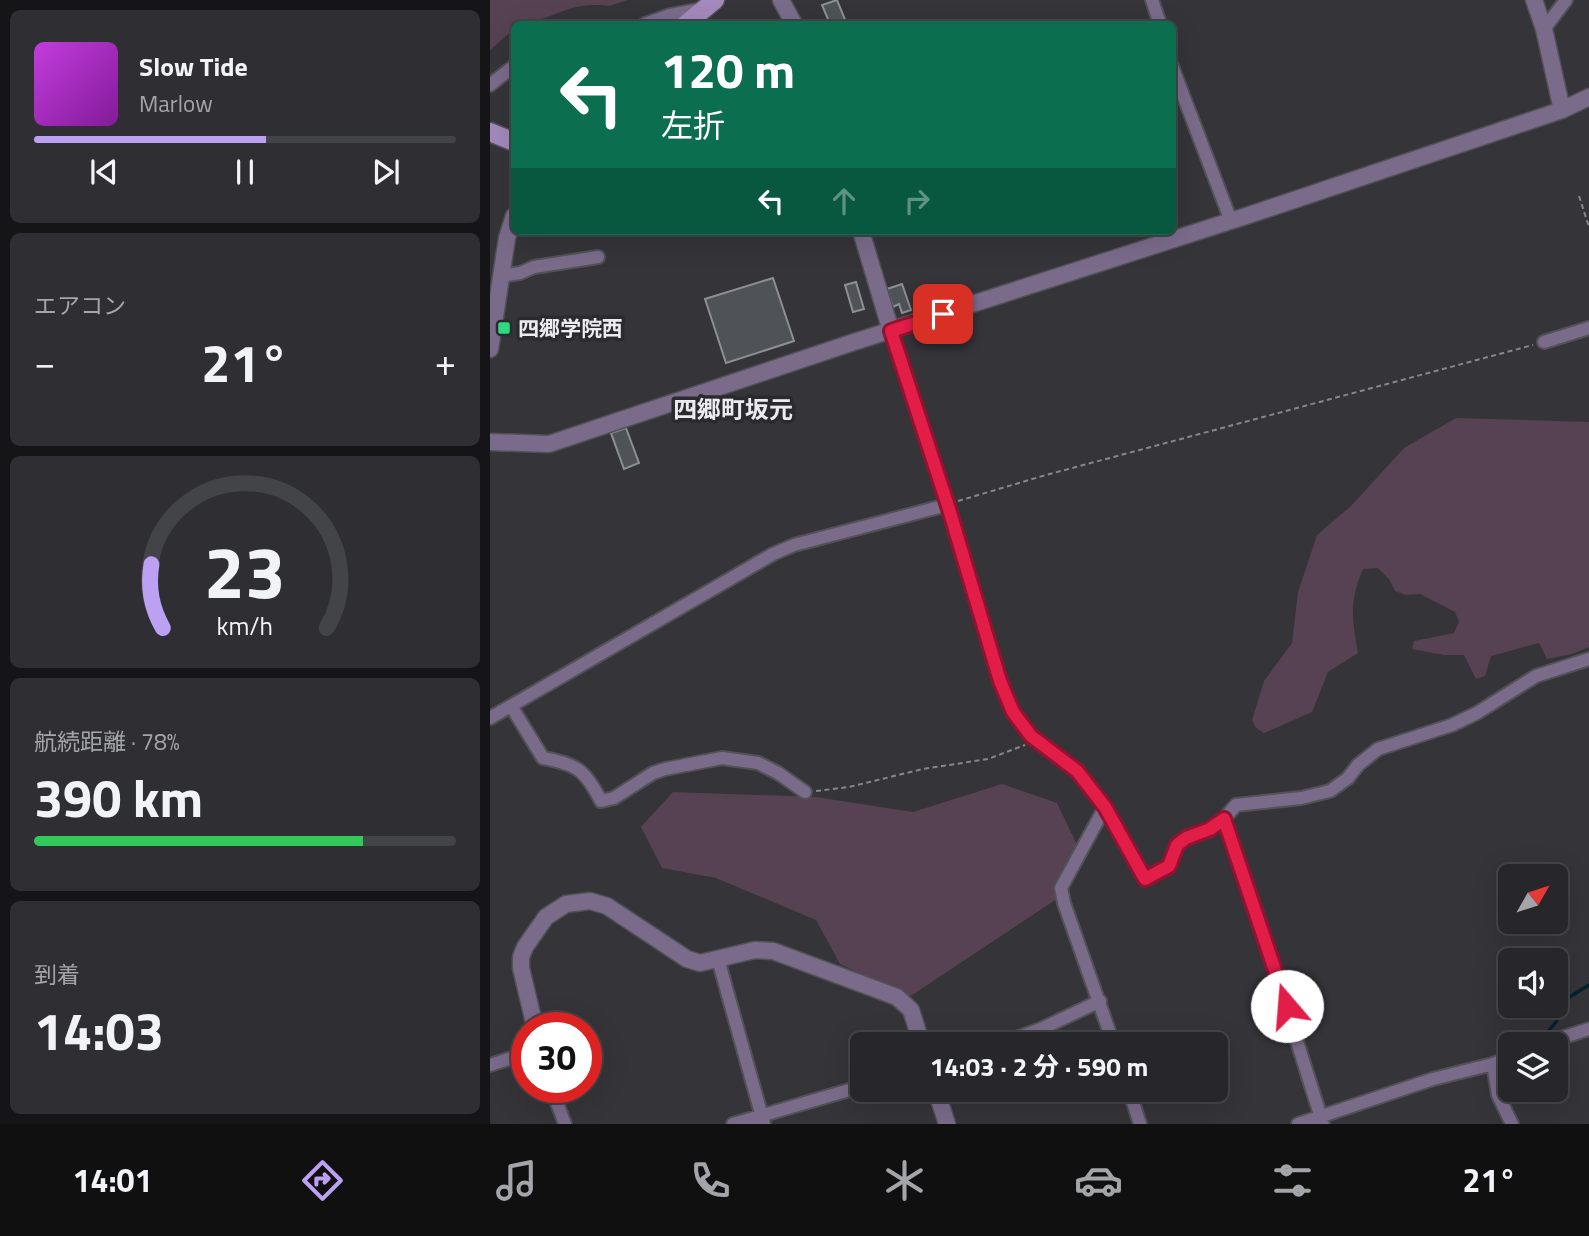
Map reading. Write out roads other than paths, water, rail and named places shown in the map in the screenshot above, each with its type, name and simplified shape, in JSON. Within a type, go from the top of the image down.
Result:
[{"type":"main road","points":[[690,21],[710,4]]},
{"type":"main road","points":[[490,132],[511,141]]},
{"type":"street","points":[[781,0],[792,21]]},
{"type":"street","points":[[1152,0],[1159,21]]},
{"type":"street","points":[[1534,0],[1544,29],[1562,110]]},
{"type":"street","points":[[1544,29],[1566,0]]},
{"type":"street","points":[[653,21],[710,4]]},
{"type":"street","points":[[490,85],[511,68]]},
{"type":"street","points":[[1176,77],[1231,221]]},
{"type":"street","points":[[490,442],[549,444],[1231,221],[1562,110],[1589,97]]},
{"type":"street","points":[[490,349],[511,225]]},
{"type":"street","points":[[862,235],[1000,681],[1013,712],[1036,741],[1077,771],[1105,807],[1145,879],[1169,866],[1177,845],[1186,838],[1210,829],[1224,819],[1236,805],[1301,798],[1330,791],[1378,749],[1452,725],[1477,713],[1536,676],[1589,659]]},
{"type":"street","points":[[501,276],[520,273],[534,267],[598,257]]},
{"type":"street","points":[[1544,342],[1589,328]]},
{"type":"street","points":[[490,718],[773,554],[793,545],[947,505]]},
{"type":"street","points":[[511,706],[543,758],[568,762],[582,771],[601,801],[614,798],[665,769],[722,758],[758,763],[805,792]]},
{"type":"street","points":[[1105,807],[1061,888],[1110,1032]]},
{"type":"street","points":[[1224,819],[1322,1121]]},
{"type":"street","points":[[531,1012],[520,968],[525,947],[547,917],[566,904],[590,901],[607,906],[687,959],[700,963],[755,950],[773,951],[897,997],[911,1010],[918,1032]]},
{"type":"street","points":[[718,959],[762,1120]]},
{"type":"street","points":[[1033,1032],[1100,1001]]},
{"type":"street","points":[[1568,1036],[1589,1029]]},
{"type":"street","points":[[490,1065],[511,1058]]},
{"type":"street","points":[[1298,1124],[1322,1121],[1433,1079],[1498,1062]]},
{"type":"street","points":[[1493,1064],[1498,1095],[1512,1124]]},
{"type":"street","points":[[733,1124],[762,1120],[850,1090]]},
{"type":"street","points":[[940,1102],[947,1124]]},
{"type":"street","points":[[1133,1102],[1140,1124]]},
{"type":"street","points":[[557,1103],[565,1124]]},
{"type":"waterway","points":[[1548,1032],[1568,998],[1589,985]]},
{"type":"place","name":"四郷学院西","points":[[504,328]]},
{"type":"district","name":"四郷町坂元","points":[[733,409]]}]
